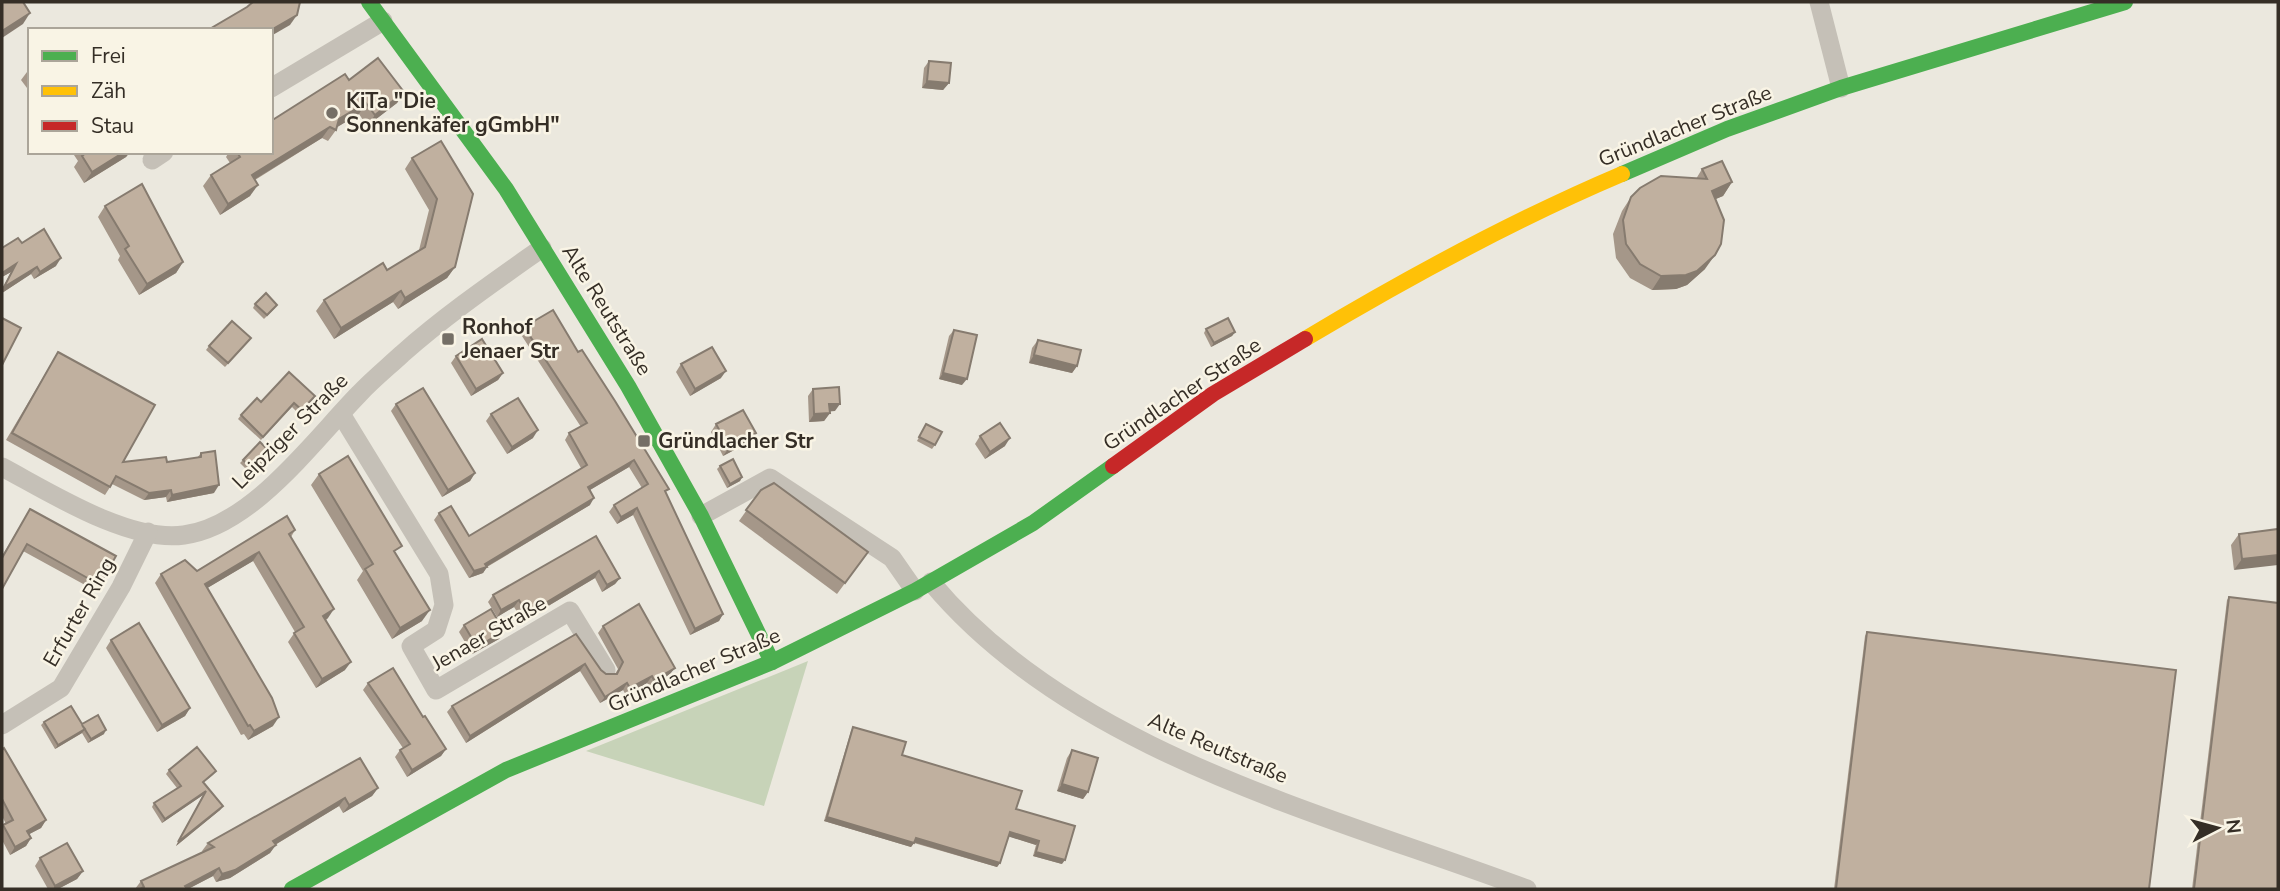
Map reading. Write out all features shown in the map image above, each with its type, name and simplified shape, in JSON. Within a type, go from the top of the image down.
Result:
[{"type":"main road","name":"Alte Reutstraße","points":[[369,2],[506,189],[628,386],[701,516],[772,662]]},
{"type":"main road","name":"Gründlacher Straße","points":[[292,889],[516,765],[772,662],[923,586],[1033,523],[1213,394],[1412,275],[1558,201],[1727,129],[1841,88],[2125,2]]},
{"type":"street","points":[[1819,2],[1841,88]]},
{"type":"street","points":[[273,87],[383,21]]},
{"type":"street","name":"Leipziger Straße","points":[[2,467],[114,525],[183,536],[212,527],[241,511],[341,414],[359,393],[437,325],[542,248]]},
{"type":"street","name":"Jenaer Straße","points":[[341,414],[439,574],[444,605],[436,630],[411,646],[436,690],[570,611],[606,670]]},
{"type":"street","name":"Alte Reutstraße","points":[[701,516],[770,478],[892,558],[1028,673],[1122,733],[1265,794],[1527,889]]},
{"type":"street","name":"Erfurter Ring","points":[[2,725],[61,688],[121,587],[148,532]]},
{"type":"green space","points":[[808,661],[764,806],[586,751]]},
{"type":"building","points":[[2,2],[23,2],[30,13],[2,31]]},
{"type":"building","points":[[253,2],[300,2],[297,15],[273,29],[211,28]]},
{"type":"building","points":[[378,58],[404,92],[375,115],[366,103],[339,119],[336,130],[330,127],[252,175],[258,185],[228,204],[211,175],[240,157],[238,154],[273,154],[273,120],[345,74],[349,80]]},
{"type":"building","points":[[929,61],[951,63],[949,83],[927,81]]},
{"type":"building","points":[[441,141],[473,194],[455,267],[405,298],[401,291],[341,328],[324,300],[383,263],[387,270],[425,247],[437,199],[412,158]]},
{"type":"building","points":[[84,154],[121,154],[92,172],[82,156]]},
{"type":"building","points":[[1722,161],[1732,182],[1712,191],[1724,220],[1721,244],[1715,255],[1697,271],[1686,275],[1661,276],[1640,264],[1626,244],[1623,220],[1631,197],[1640,188],[1661,176],[1707,179],[1702,169]]},
{"type":"building","points":[[142,184],[183,262],[147,284],[125,249],[129,246],[105,206]]},
{"type":"building","points":[[44,229],[61,258],[40,272],[37,267],[4,287],[16,264],[2,273],[2,248],[18,238],[22,243]]},
{"type":"building","points":[[266,293],[277,305],[267,315],[255,304]]},
{"type":"building","points":[[553,310],[578,352],[582,350],[669,489],[665,491],[723,614],[695,629],[637,508],[621,517],[614,505],[648,484],[634,460],[588,487],[594,498],[485,564],[487,567],[474,571],[439,513],[451,506],[469,536],[587,465],[569,433],[587,423],[524,327]]},
{"type":"building","points":[[2,318],[21,328],[2,365]]},
{"type":"building","points":[[1228,318],[1235,332],[1214,343],[1206,329]]},
{"type":"building","points":[[232,321],[251,338],[228,363],[209,346]]},
{"type":"building","points":[[954,330],[977,335],[967,379],[943,373]]},
{"type":"building","points":[[482,339],[503,373],[476,389],[456,356]]},
{"type":"building","points":[[1038,340],[1081,350],[1077,366],[1034,355]]},
{"type":"building","points":[[712,347],[726,371],[695,389],[681,364]]},
{"type":"building","points":[[58,352],[155,405],[123,462],[166,457],[167,462],[201,457],[201,453],[215,451],[219,485],[172,495],[171,490],[149,493],[116,476],[110,487],[12,433]]},
{"type":"building","points":[[289,372],[315,396],[302,410],[294,403],[263,437],[241,415],[257,398],[261,402]]},
{"type":"building","points":[[839,387],[840,404],[829,404],[830,413],[814,414],[813,389]]},
{"type":"building","points":[[423,388],[475,473],[448,490],[396,404]]},
{"type":"building","points":[[518,398],[538,430],[512,447],[491,414]]},
{"type":"building","points":[[743,410],[756,433],[729,448],[716,424]]},
{"type":"building","points":[[1000,423],[1010,438],[990,452],[980,436]]},
{"type":"building","points":[[926,424],[942,432],[935,445],[919,437]]},
{"type":"building","points":[[260,442],[271,453],[254,470],[243,460]]},
{"type":"building","points":[[348,456],[402,546],[394,551],[430,610],[400,628],[365,569],[373,564],[319,474]]},
{"type":"building","points":[[733,459],[742,477],[730,484],[720,466]]},
{"type":"building","points":[[774,483],[868,552],[845,583],[746,510],[761,490]]},
{"type":"building","points":[[30,509],[116,556],[100,585],[27,544],[2,589],[2,558]]},
{"type":"building","points":[[287,516],[295,530],[289,534],[334,609],[323,616],[351,662],[322,679],[294,633],[304,627],[259,552],[205,584],[272,698],[279,717],[254,731],[248,726],[161,574],[185,560],[197,571]]},
{"type":"building","points":[[2278,529],[2278,555],[2242,559],[2239,534]]},
{"type":"building","points":[[596,536],[620,578],[607,585],[599,571],[527,614],[519,600],[501,610],[493,595]]},
{"type":"building","points":[[2229,597],[2278,603],[2278,889],[2194,889]]},
{"type":"building","points":[[639,604],[675,668],[654,680],[652,676],[630,688],[627,683],[605,697],[585,664],[470,736],[452,706],[576,634],[601,670],[606,674],[617,674],[623,662],[603,626]]},
{"type":"building","points":[[491,609],[504,631],[477,647],[464,625]]},
{"type":"building","points":[[139,623],[190,708],[162,725],[111,640]]},
{"type":"building","points":[[1867,632],[2176,670],[2149,889],[1836,889]]},
{"type":"building","points":[[393,668],[446,749],[412,770],[400,750],[410,744],[368,683]]},
{"type":"building","points":[[71,706],[82,724],[98,715],[106,730],[91,739],[85,729],[58,745],[44,722]]},
{"type":"building","points":[[853,727],[906,742],[902,755],[1022,791],[1016,809],[1075,826],[1065,860],[1036,852],[1039,841],[1010,832],[1000,863],[916,838],[914,843],[827,817]]},
{"type":"building","points":[[197,747],[216,771],[203,782],[223,806],[178,842],[206,791],[165,819],[154,803],[181,786],[169,770]]},
{"type":"building","points":[[4,748],[46,820],[27,831],[31,838],[15,847],[3,825],[13,820],[2,799]]},
{"type":"building","points":[[1072,750],[1098,758],[1088,792],[1062,784]]},
{"type":"building","points":[[360,758],[378,788],[349,805],[345,798],[273,841],[276,845],[235,870],[222,874],[219,868],[185,886],[187,889],[140,889],[144,887],[141,881],[214,847],[208,843]]},
{"type":"building","points":[[67,843],[83,871],[55,886],[40,858]]},
{"type":"traffic: fast","points":[[369,2],[506,189],[628,386],[701,516],[772,662]]},
{"type":"traffic: fast","points":[[1622,174],[1727,129],[1841,88],[2125,2]]},
{"type":"traffic: fast","points":[[292,889],[506,770],[772,662],[915,591],[1033,523],[1113,466]]},
{"type":"traffic: slow","points":[[1305,339],[1460,251],[1622,174]]},
{"type":"traffic: jam","points":[[1113,466],[1213,394],[1305,339]]},
{"type":"place","name":"KiTa \"Die Sonnenkäfer gGmbH\"","points":[[332,113]]},
{"type":"place","name":"Ronhof Jenaer Str","points":[[448,339]]},
{"type":"place","name":"Gründlacher Str","points":[[644,441]]}]
